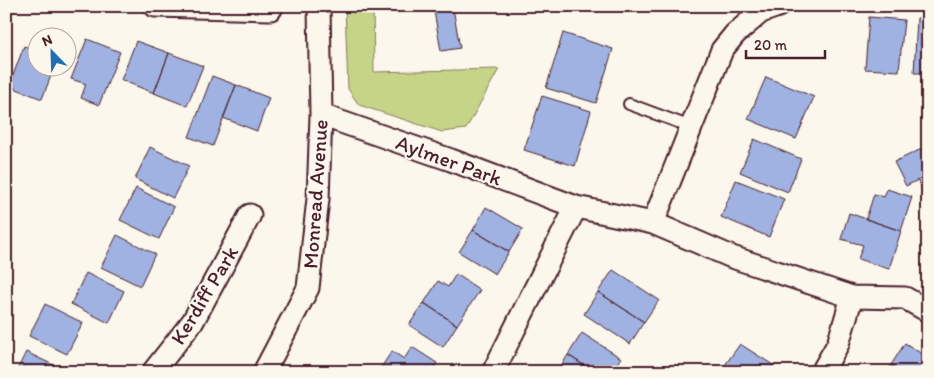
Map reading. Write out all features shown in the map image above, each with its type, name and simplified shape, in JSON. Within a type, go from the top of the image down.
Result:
[{"type":"street","points":[[155,6],[271,10]]},
{"type":"street","name":"Monread Avenue","points":[[264,372],[308,288],[318,199],[322,115],[319,6]]},
{"type":"street","points":[[653,223],[722,50],[735,34],[761,12],[778,6]]},
{"type":"street","name":"Aylmer Park","points":[[322,115],[451,160],[576,207],[653,223],[732,257],[852,297],[905,298],[928,312]]},
{"type":"street","points":[[493,372],[576,207]]},
{"type":"street","name":"Kerdiff Park","points":[[153,372],[192,321],[250,215]]},
{"type":"street","points":[[822,372],[838,344],[852,297]]},
{"type":"lane","points":[[629,104],[691,127]]},
{"type":"green space","points":[[345,6],[373,6],[374,72],[499,69],[466,129],[442,132],[359,105],[348,89]]},
{"type":"building","points":[[453,8],[460,48],[441,51],[434,11]]},
{"type":"building","points":[[869,17],[904,20],[899,71],[865,69]]},
{"type":"building","points":[[917,18],[928,19],[928,73],[914,73]]},
{"type":"building","points":[[563,33],[613,49],[596,103],[546,88]]},
{"type":"building","points":[[87,39],[120,52],[99,105],[81,98],[86,84],[71,79],[78,78],[78,62]]},
{"type":"building","points":[[136,41],[169,53],[154,93],[121,80]]},
{"type":"building","points":[[24,46],[28,47],[28,78],[50,78],[42,99],[9,86]]},
{"type":"building","points":[[169,53],[203,66],[187,106],[154,93]]},
{"type":"building","points":[[212,76],[236,85],[213,146],[189,137]]},
{"type":"building","points":[[766,77],[814,97],[796,139],[748,119]]},
{"type":"building","points":[[236,85],[269,98],[257,131],[223,118]]},
{"type":"building","points":[[542,96],[591,111],[575,166],[524,150]]},
{"type":"building","points":[[754,139],[801,159],[788,192],[740,172]]},
{"type":"building","points":[[928,146],[928,188],[923,191],[918,180],[906,186],[894,162]]},
{"type":"building","points":[[150,147],[189,166],[173,198],[135,179]]},
{"type":"building","points":[[736,180],[784,199],[769,237],[721,217]]},
{"type":"building","points":[[136,188],[174,207],[159,239],[120,220]]},
{"type":"building","points":[[887,189],[912,197],[901,231],[866,219],[874,194],[884,197]]},
{"type":"building","points":[[486,207],[523,229],[509,252],[473,230]]},
{"type":"building","points":[[849,213],[901,231],[889,269],[858,259],[863,245],[841,239]]},
{"type":"building","points":[[473,230],[509,252],[495,274],[459,252]]},
{"type":"building","points":[[117,235],[155,254],[140,286],[101,267]]},
{"type":"building","points":[[613,270],[659,300],[644,322],[598,292]]},
{"type":"building","points":[[86,273],[124,291],[109,323],[71,304]]},
{"type":"building","points":[[456,274],[480,290],[457,325],[424,303],[438,281],[448,287]]},
{"type":"building","points":[[598,292],[644,322],[630,344],[584,314]]},
{"type":"building","points":[[424,303],[457,325],[443,347],[409,325]]},
{"type":"building","points":[[45,304],[83,323],[67,354],[29,336]]},
{"type":"building","points":[[582,333],[621,358],[612,372],[594,372],[568,355]]},
{"type":"building","points":[[905,343],[928,358],[928,372],[901,372],[891,365]]},
{"type":"building","points":[[740,344],[773,365],[769,372],[735,372],[725,365]]},
{"type":"building","points":[[412,347],[437,363],[431,372],[378,372],[392,351],[404,359]]},
{"type":"building","points":[[26,352],[64,370],[64,372],[16,372]]},
{"type":"building","points":[[568,355],[594,372],[557,372]]},
{"type":"building","points":[[725,365],[735,372],[721,372]]},
{"type":"building","points":[[891,365],[901,372],[886,372]]}]
